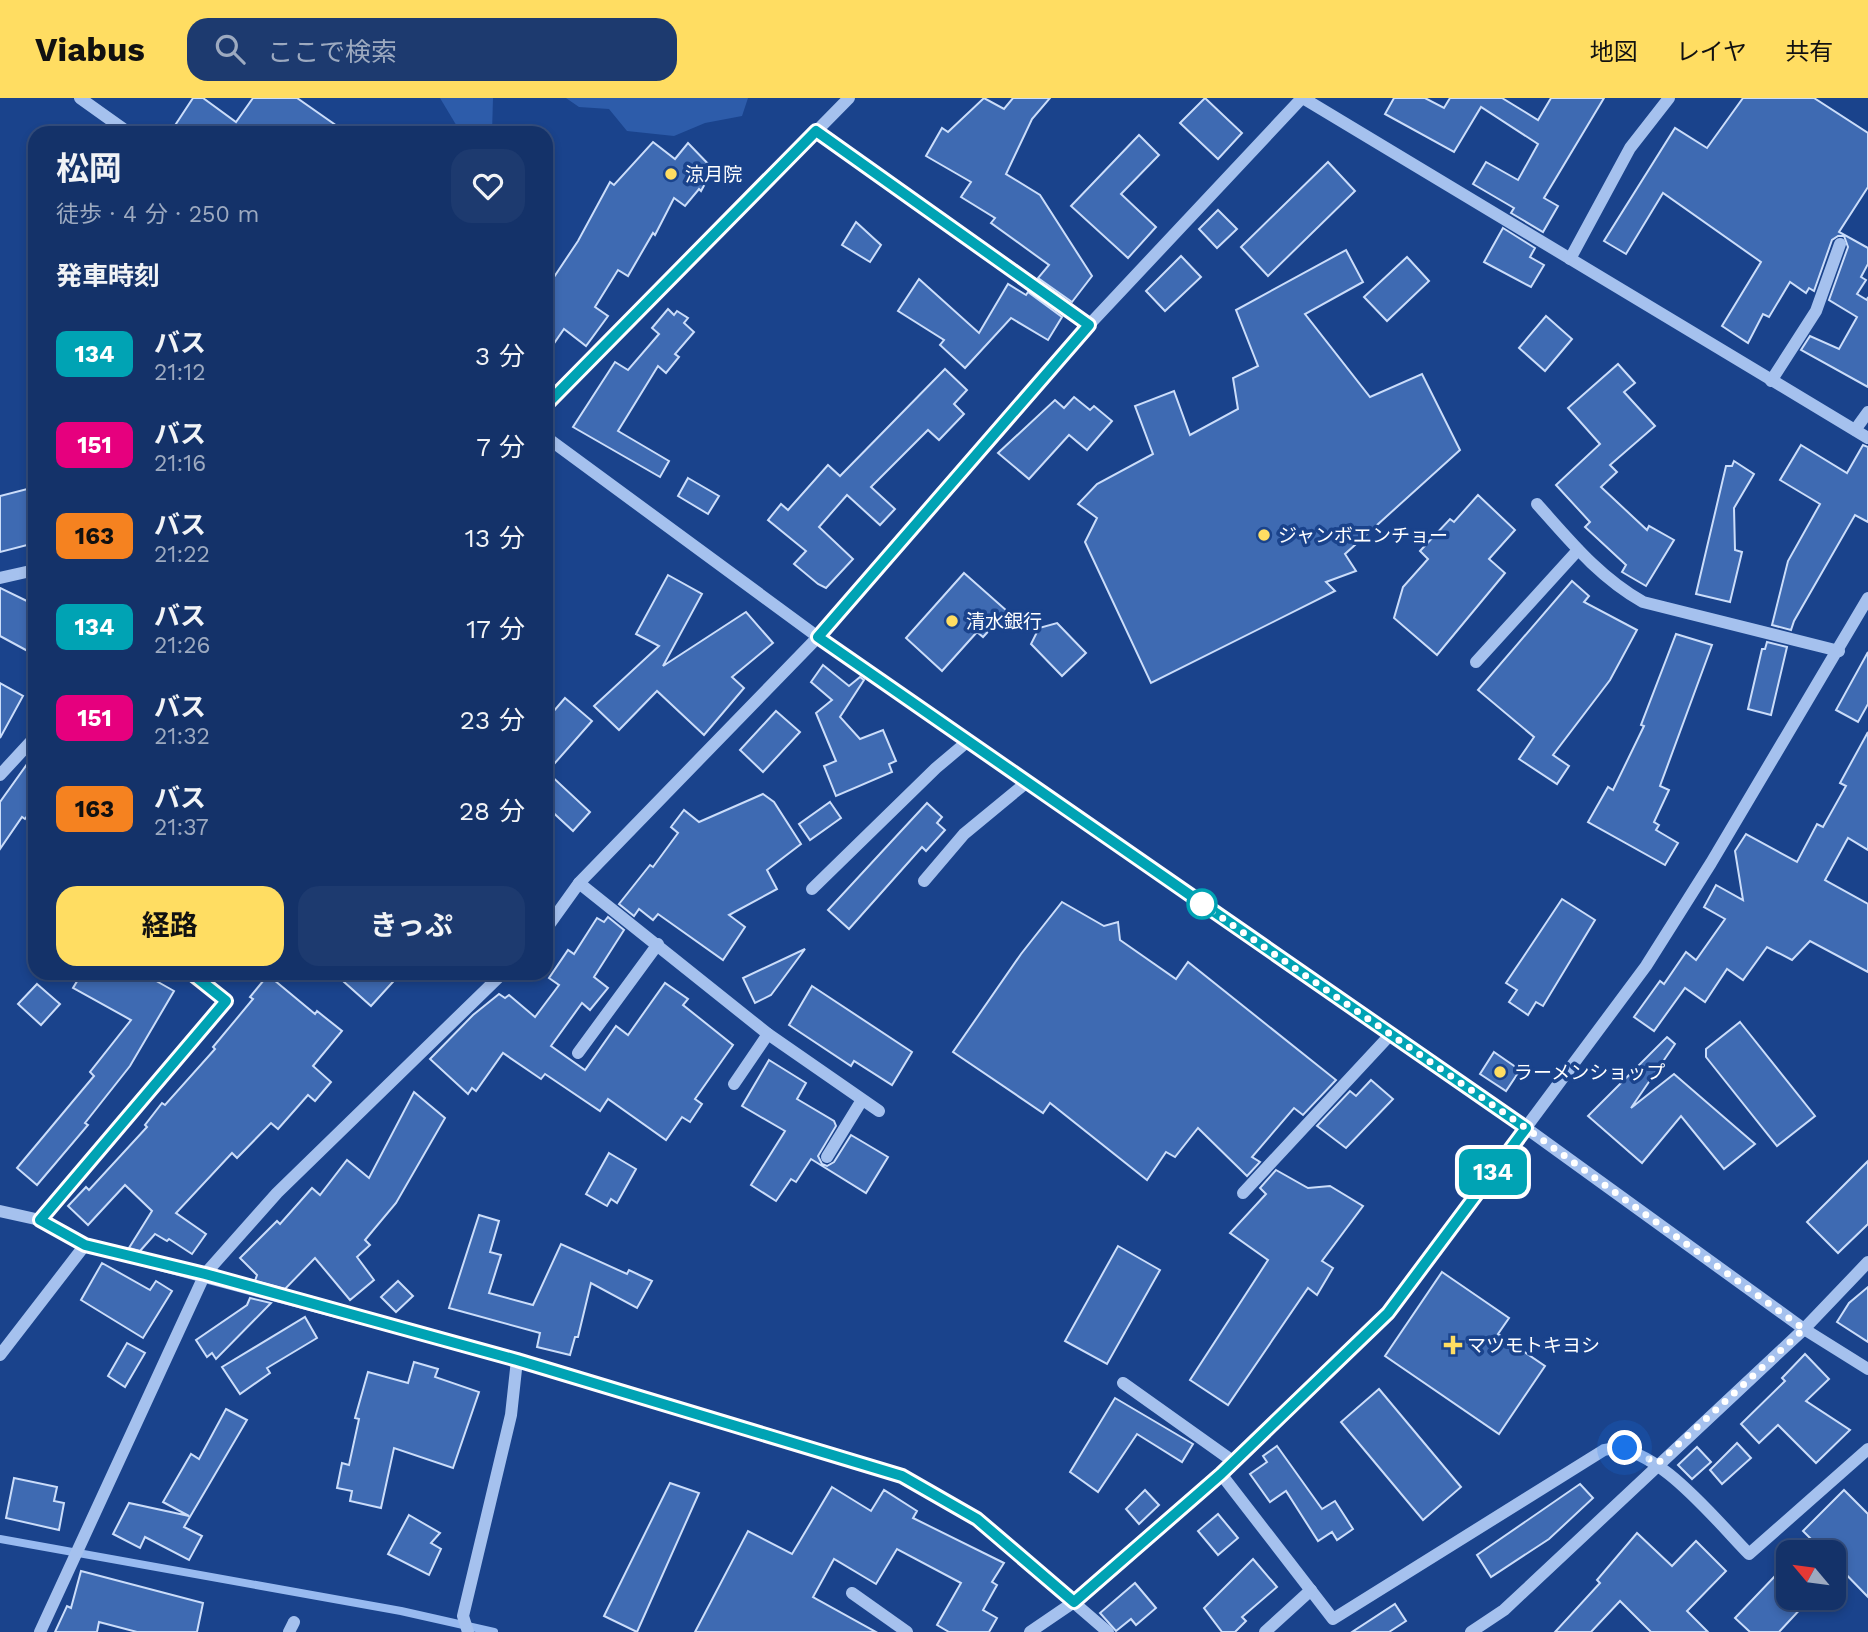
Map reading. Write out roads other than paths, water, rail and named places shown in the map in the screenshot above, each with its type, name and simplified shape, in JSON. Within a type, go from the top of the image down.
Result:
[{"type":"street","points":[[80,98],[119,126]]},
{"type":"street","points":[[553,398],[849,98]]},
{"type":"street","points":[[553,919],[579,883],[818,637],[1089,325],[1303,98],[1868,438]]},
{"type":"street","points":[[1570,259],[1630,148],[1669,98]]},
{"type":"street","points":[[816,131],[1089,325]]},
{"type":"street","points":[[1771,381],[1816,311],[1840,244]]},
{"type":"street","points":[[1855,430],[1868,411]]},
{"type":"street","points":[[553,442],[818,637],[1526,1128],[1804,1329],[1868,1369]]},
{"type":"street","points":[[1537,503],[1578,550],[1616,587],[1643,601],[1839,651]]},
{"type":"street","points":[[1476,662],[1578,550]]},
{"type":"street","points":[[0,578],[28,572]]},
{"type":"street","points":[[1030,1632],[1074,1602],[1221,1474],[1388,1313],[1646,966],[1839,651],[1868,598]]},
{"type":"street","points":[[812,889],[936,768],[968,741]]},
{"type":"street","points":[[0,775],[28,745]]},
{"type":"street","points":[[923,881],[964,834],[1027,782]]},
{"type":"street","points":[[579,883],[768,1034],[879,1111]]},
{"type":"street","points":[[578,1052],[658,944]]},
{"type":"street","points":[[40,1220],[226,1001],[200,980]]},
{"type":"street","points":[[40,1632],[205,1274],[277,1193],[496,980]]},
{"type":"street","points":[[734,1084],[768,1034]]},
{"type":"street","points":[[1244,1193],[1390,1035]]},
{"type":"street","points":[[827,1157],[862,1100]]},
{"type":"street","points":[[0,1210],[40,1220],[85,1245],[205,1274],[517,1360],[902,1476],[977,1519],[1108,1632]]},
{"type":"street","points":[[0,1355],[85,1245]]},
{"type":"street","points":[[1471,1632],[1504,1610],[1804,1329],[1868,1262]]},
{"type":"street","points":[[468,1632],[463,1616],[511,1415],[517,1360]]},
{"type":"street","points":[[1123,1383],[1234,1462]]},
{"type":"street","points":[[1221,1474],[1333,1619],[1604,1450],[1625,1448],[1658,1463],[1749,1554],[1868,1449]]},
{"type":"street","points":[[1265,1632],[1311,1590]]},
{"type":"street","points":[[852,1593],[907,1632]]},
{"type":"waterway","points":[[0,1539],[401,1611],[494,1632]]},
{"type":"place","name":"涼月院","points":[[671,174]]},
{"type":"place","name":"ジャンボエンチョー","points":[[1264,535]]},
{"type":"place","name":"清水銀行","points":[[952,621]]},
{"type":"place","name":"ラーメンショップ","points":[[1500,1072]]},
{"type":"place","name":"マツモトキヨシ","points":[[1453,1345]]}]
